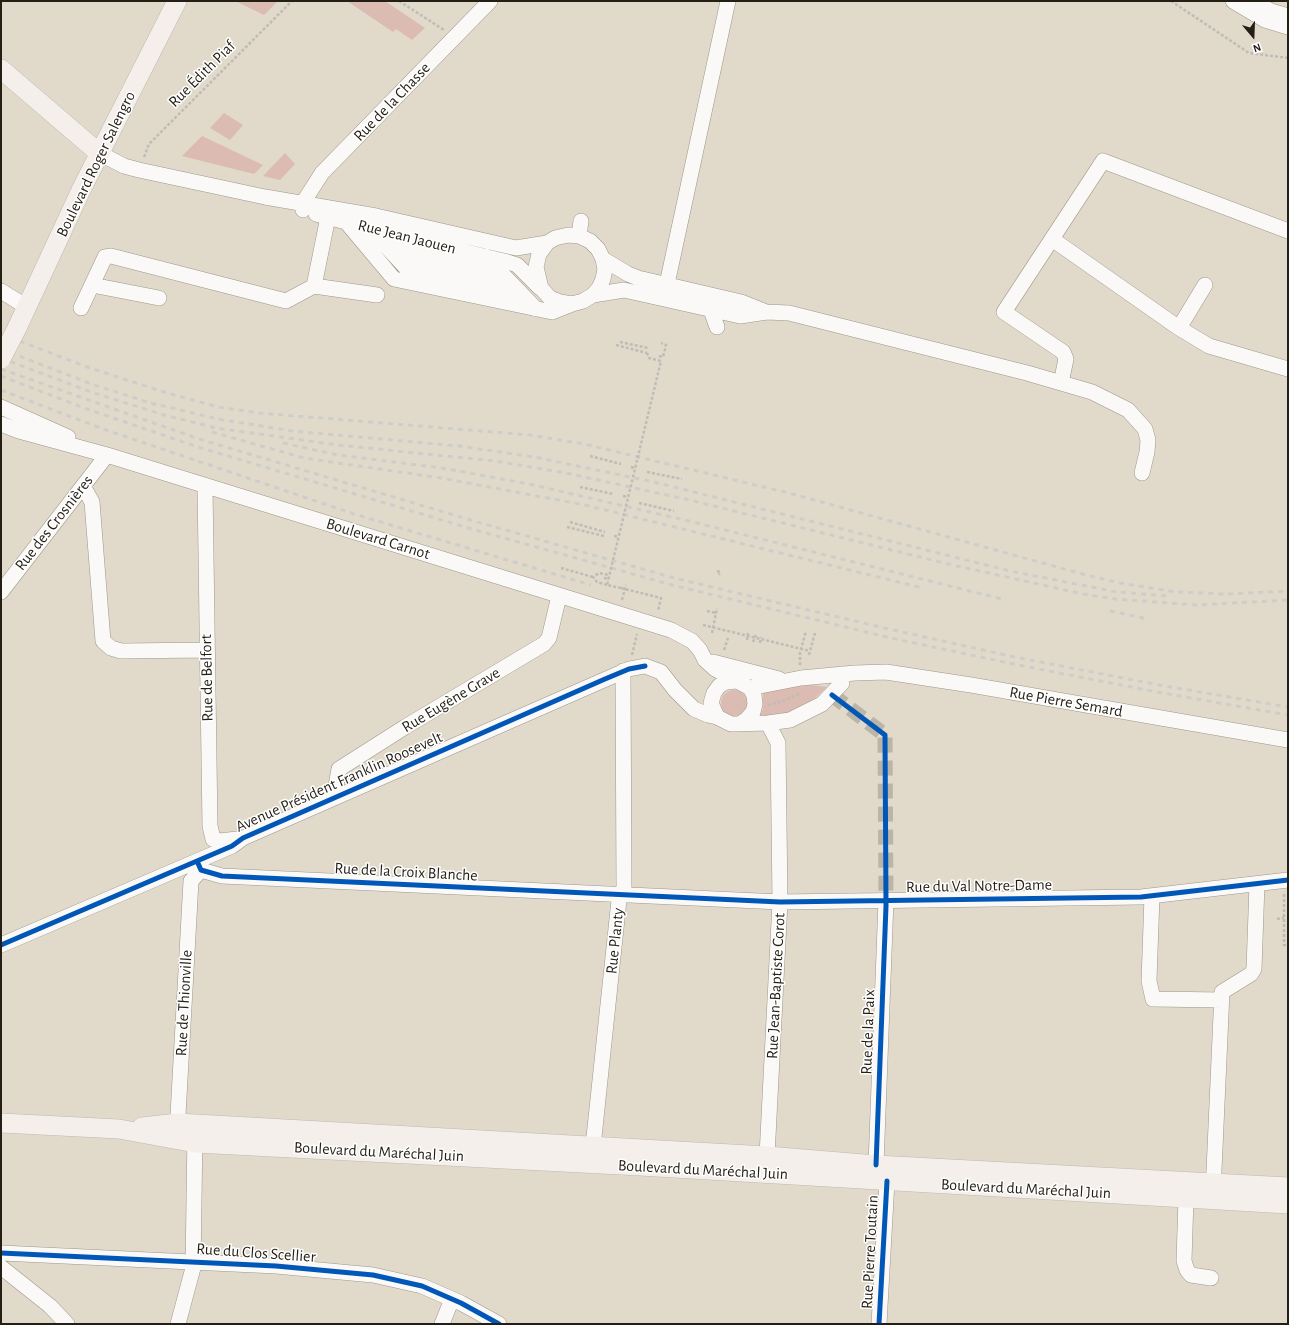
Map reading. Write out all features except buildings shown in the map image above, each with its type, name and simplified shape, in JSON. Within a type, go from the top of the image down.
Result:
[{"type":"main road","name":"Boulevard Roger Salengro","points":[[1,359],[99,154],[178,1]]},
{"type":"main road","points":[[1,69],[99,154]]},
{"type":"main road","name":"Boulevard du Maréchal Juin","points":[[1,1123],[592,1155],[887,1181],[1186,1198],[1213,1192],[1288,1187]]},
{"type":"main road","name":"Boulevard du Maréchal Juin","points":[[592,1155],[767,1156],[1213,1192],[1288,1204]]},
{"type":"street","name":"Rue de la Chasse","points":[[304,207],[322,173],[490,1]]},
{"type":"street","points":[[665,291],[728,1]]},
{"type":"street","points":[[1233,1],[1265,20],[1288,27]]},
{"type":"street","points":[[1253,1],[1271,11],[1288,16]]},
{"type":"street","name":"Rue Jean Jaouen","points":[[99,154],[124,166],[139,170],[265,197],[304,207],[376,216],[516,248],[547,243]]},
{"type":"street","points":[[1061,383],[1066,359],[1063,352],[1004,312],[1103,161],[1288,231]]},
{"type":"street","name":"Rue Jean Jaouen","points":[[304,207],[347,223],[517,265],[541,288]]},
{"type":"street","points":[[314,286],[328,217]]},
{"type":"street","points":[[347,223],[394,279],[420,283],[537,310],[552,312],[583,301],[593,295],[599,288],[603,279],[605,269],[603,259],[594,245],[580,229],[568,235],[555,238],[547,243],[540,254],[536,267],[541,288],[550,298],[560,302],[572,304]]},
{"type":"street","points":[[369,228],[420,283]]},
{"type":"street","points":[[395,235],[443,288]]},
{"type":"street","points":[[1052,239],[1179,328],[1209,346],[1288,369]]},
{"type":"street","points":[[419,241],[436,261],[470,295]]},
{"type":"street","points":[[444,246],[453,259],[491,299]]},
{"type":"street","points":[[464,251],[475,266],[519,306]]},
{"type":"street","points":[[81,308],[105,257],[111,256],[286,301],[314,286],[377,295]]},
{"type":"street","points":[[485,256],[537,310]]},
{"type":"street","points":[[603,259],[628,274],[711,310],[740,316],[767,312],[789,313],[1092,392],[1128,410],[1145,429],[1148,440],[1142,473]]},
{"type":"street","points":[[92,285],[159,298]]},
{"type":"street","points":[[1179,328],[1205,285]]},
{"type":"street","points":[[593,295],[624,290],[665,291],[741,302],[767,312]]},
{"type":"street","points":[[1,291],[27,307]]},
{"type":"street","points":[[711,310],[717,327]]},
{"type":"street","name":"Boulevard Carnot","points":[[1,407],[107,455]]},
{"type":"street","name":"Boulevard Carnot","points":[[1,424],[19,431],[107,455],[205,487],[559,596],[645,628],[671,630],[692,641],[706,660],[720,672],[736,681]]},
{"type":"street","name":"Rue des Crosnières","points":[[1,592],[107,455]]},
{"type":"street","points":[[83,486],[92,502],[103,641],[111,648],[121,651],[206,650]]},
{"type":"street","name":"Rue de Belfort","points":[[205,487],[206,650],[210,826],[213,838],[220,841],[243,838]]},
{"type":"street","name":"Rue Eugène Grave","points":[[334,797],[340,769],[405,727],[544,644],[549,638],[559,596]]},
{"type":"street","points":[[706,660],[784,680]]},
{"type":"street","name":"Avenue Président Franklin Roosevelt","points":[[1,945],[199,866],[243,838],[626,670],[645,666],[661,672],[675,690],[694,709],[717,717]]},
{"type":"street","name":"Rue Planty","points":[[592,1155],[619,900],[624,888],[626,670]]},
{"type":"street","name":"Rue Pierre Semard","points":[[784,680],[842,674],[886,672],[1288,740]]},
{"type":"street","points":[[741,723],[753,712],[755,704],[754,695],[750,688],[736,681],[726,682],[719,686],[714,693],[712,703],[717,717],[724,722],[731,724],[768,723],[790,720],[822,704],[842,683],[842,674]]},
{"type":"street","points":[[750,688],[784,680]]},
{"type":"street","name":"Rue Jean-Baptiste Corot","points":[[767,1156],[780,902],[778,743],[768,723]]},
{"type":"street","name":"Rue de la Croix Blanche","points":[[199,866],[222,876],[621,894]]},
{"type":"street","name":"Rue de Thionville","points":[[178,1324],[193,1262],[186,1132],[191,881],[199,866]]},
{"type":"street","name":"Rue du Val Notre-Dame","points":[[621,894],[780,902],[1152,896],[1286,880]]},
{"type":"street","points":[[1213,1192],[1222,992],[1251,974],[1254,969],[1256,884]]},
{"type":"street","points":[[1152,896],[1149,981],[1153,999],[1222,1000]]},
{"type":"street","name":"Rue de la Paix","points":[[876,1165],[886,900]]},
{"type":"street","name":"Rue Pierre Toutain","points":[[876,1165],[887,1181],[879,1324]]},
{"type":"street","points":[[1186,1198],[1184,1261],[1187,1270],[1191,1275],[1211,1278]]},
{"type":"street","name":"Rue du Clos Scellier","points":[[1,1253],[276,1266],[373,1275],[422,1286],[452,1299],[499,1324]]},
{"type":"street","points":[[1,1268],[50,1306],[67,1324]]},
{"type":"street","points":[[442,1324],[452,1299]]},
{"type":"path","points":[[399,1],[444,30],[455,19],[466,26]]},
{"type":"path","points":[[1171,1],[1249,53],[1288,58]]},
{"type":"path","points":[[620,342],[648,348]]},
{"type":"path","points":[[607,585],[662,357],[659,356],[664,357],[666,345],[660,343]]},
{"type":"path","points":[[616,345],[647,353],[649,358],[661,361]]},
{"type":"path","points":[[590,456],[621,464]]},
{"type":"path","points":[[631,467],[635,468]]},
{"type":"path","points":[[647,472],[682,479]]},
{"type":"path","points":[[580,486],[613,494]]},
{"type":"path","points":[[623,496],[628,497]]},
{"type":"path","points":[[640,504],[674,511]]},
{"type":"path","points":[[570,522],[605,532]]},
{"type":"path","points":[[567,527],[604,536]]},
{"type":"path","points":[[614,536],[619,537]]},
{"type":"path","points":[[561,568],[593,577],[597,582],[661,598],[660,607]]},
{"type":"path","points":[[717,571],[720,572],[719,575]]},
{"type":"path","points":[[593,577],[599,573],[610,575]]},
{"type":"path","points":[[604,578],[608,579]]},
{"type":"path","points":[[623,598],[626,585]]},
{"type":"path","points":[[712,633],[717,608]]},
{"type":"path","points":[[706,611],[716,613]]},
{"type":"path","points":[[703,625],[748,634],[810,651]]},
{"type":"path","points":[[626,670],[637,634],[645,628]]},
{"type":"path","points":[[800,672],[800,653],[806,631]]},
{"type":"path","points":[[809,655],[815,633]]},
{"type":"path","points":[[747,640],[748,634]]},
{"type":"path","points":[[753,642],[756,636]]},
{"type":"path","points":[[723,651],[728,638]]},
{"type":"path","points":[[760,644],[761,638]]},
{"type":"path","points":[[768,723],[768,704],[785,700],[802,693]]},
{"type":"path","points":[[1286,880],[1284,946],[1288,945]]},
{"type":"path","points":[[1277,919],[1284,918]]},
{"type":"shaded area","points":[[235,1],[278,1],[264,15]]},
{"type":"shaded area","points":[[347,1],[385,1],[425,28],[412,40],[396,29],[393,32]]},
{"type":"shaded area","points":[[224,113],[243,125],[230,140],[210,128]]},
{"type":"shaded area","points":[[202,136],[263,165],[254,174],[182,156]]},
{"type":"shaded area","points":[[285,153],[295,164],[280,180],[263,176]]},
{"type":"shaded area","points":[[811,685],[827,687],[815,698],[793,711],[780,716],[759,718],[763,709],[763,693]]},
{"type":"shaded area","points":[[734,690],[743,694],[747,703],[743,712],[734,716],[725,712],[721,703],[725,694]]},
{"type":"tunnel","points":[[832,695],[885,735],[886,900]]},
{"type":"railway","points":[[1,334],[87,367],[164,392],[218,407],[259,413],[530,435],[584,444],[789,493],[1086,575],[1120,583],[1176,592],[1226,594],[1288,591]]},
{"type":"railway","points":[[1,349],[94,385],[157,405]]},
{"type":"railway","points":[[1,358],[91,392],[164,415],[216,428],[338,445],[495,461],[566,473],[694,501],[948,564],[1083,594],[1115,599],[1197,605],[1288,600]]},
{"type":"railway","points":[[1,369],[199,439],[474,521],[674,578],[893,630],[1015,657],[1159,685],[1288,707]]},
{"type":"railway","points":[[1,376],[87,409],[198,447],[472,529],[672,585],[891,638],[1018,665],[1157,692],[1288,715]]},
{"type":"railway","points":[[1,390],[103,429],[354,514],[591,585]]},
{"type":"railway","points":[[151,403],[218,419],[292,431],[459,446],[534,457],[654,482],[1010,571],[1117,592],[1168,596]]},
{"type":"railway","points":[[212,432],[304,458],[441,478],[585,505],[923,588]]},
{"type":"railway","points":[[283,443],[338,455],[442,468],[529,484],[689,521],[1006,600]]},
{"type":"railway","points":[[1110,611],[1148,619]]},
{"type":"cycle path","points":[[1,945],[232,846],[243,838],[605,679],[629,669],[645,666]]},
{"type":"cycle path","points":[[832,695],[885,735],[886,906],[876,1165]]},
{"type":"cycle path","points":[[197,861],[201,870],[222,876],[780,902],[1141,897],[1288,880]]},
{"type":"cycle path","points":[[879,1324],[887,1181]]},
{"type":"cycle path","points":[[1,1253],[276,1266],[373,1275],[422,1286],[461,1303],[499,1324]]}]
